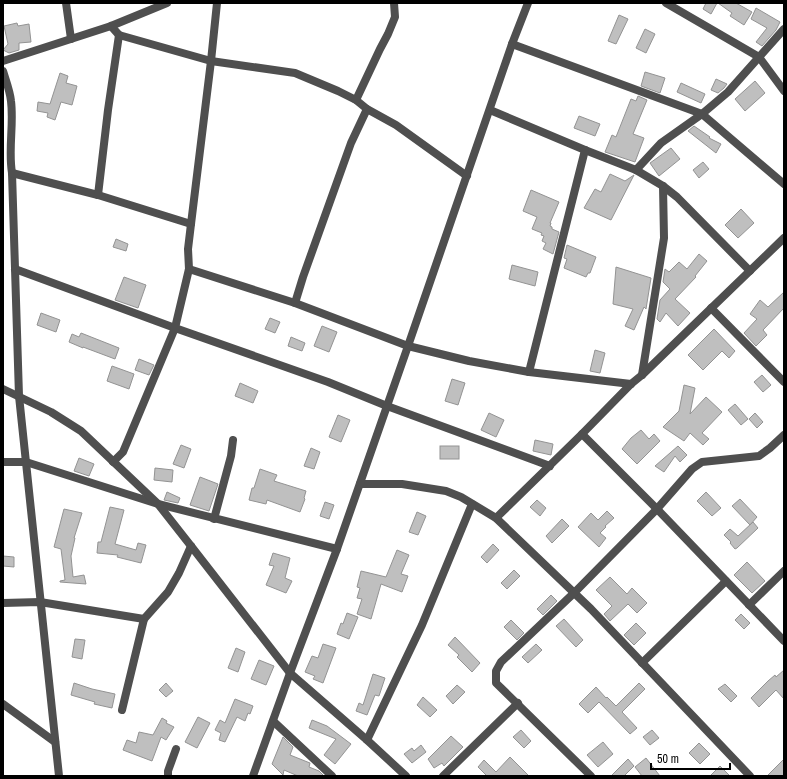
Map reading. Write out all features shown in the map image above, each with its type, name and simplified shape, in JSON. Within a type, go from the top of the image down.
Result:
[{"type":"street","points":[[66,3],[72,39]]},
{"type":"street","points":[[3,61],[111,26],[167,3]]},
{"type":"street","points":[[113,462],[122,452],[175,328],[189,269],[188,249],[190,224],[217,3]]},
{"type":"street","points":[[356,100],[395,17],[394,3]]},
{"type":"street","points":[[253,776],[337,549],[512,44],[528,3]]},
{"type":"street","points":[[666,3],[759,57],[784,91]]},
{"type":"street","points":[[111,26],[119,35],[211,60],[295,73],[338,91],[356,100],[367,109],[396,125],[467,176]]},
{"type":"street","points":[[636,170],[661,143],[702,114],[728,92],[784,29]]},
{"type":"street","points":[[98,195],[119,35]]},
{"type":"street","points":[[512,44],[702,114],[784,184]]},
{"type":"street","points":[[3,71],[11,100],[11,126],[6,159],[12,173],[19,396],[59,776]]},
{"type":"street","points":[[295,304],[351,143],[367,109]]},
{"type":"street","points":[[490,110],[584,150],[636,170],[663,186],[677,197],[750,271]]},
{"type":"street","points":[[529,372],[584,150]]},
{"type":"street","points":[[12,173],[98,195],[190,224]]},
{"type":"street","points":[[642,375],[664,238],[663,186]]},
{"type":"street","points":[[496,518],[631,384],[784,238]]},
{"type":"street","points":[[14,269],[328,382],[387,406],[550,466]]},
{"type":"street","points":[[189,269],[295,304],[408,346],[468,361],[529,372],[631,384]]},
{"type":"street","points":[[711,308],[784,382]]},
{"type":"street","points":[[3,388],[51,412],[81,431],[158,504],[290,673],[406,776]]},
{"type":"street","points":[[582,434],[784,641]]},
{"type":"street","points":[[591,776],[496,683],[496,671],[501,662],[574,593],[657,510],[692,469],[702,462],[759,456],[784,435]]},
{"type":"street","points":[[214,519],[231,456],[233,440]]},
{"type":"street","points":[[3,462],[26,462],[158,504],[337,549]]},
{"type":"street","points":[[360,484],[402,484],[446,491],[461,497],[496,518],[574,593],[750,776]]},
{"type":"street","points":[[367,740],[422,624],[472,504]]},
{"type":"street","points":[[122,710],[144,619],[168,592],[191,546]]},
{"type":"street","points":[[749,605],[784,571]]},
{"type":"street","points":[[642,663],[726,582]]},
{"type":"street","points":[[3,603],[40,602],[144,619]]},
{"type":"street","points":[[442,776],[518,703]]},
{"type":"street","points":[[3,704],[55,742]]},
{"type":"street","points":[[273,721],[332,776]]},
{"type":"street","points":[[168,776],[168,771],[176,749]]},
{"type":"building","points":[[706,3],[717,3],[711,14],[703,9]]},
{"type":"building","points":[[718,3],[736,3],[752,12],[744,25],[730,16],[732,13]]},
{"type":"building","points":[[756,8],[780,22],[776,30],[762,46],[756,42],[767,28],[751,19]]},
{"type":"building","points":[[619,15],[628,19],[616,44],[608,41]]},
{"type":"building","points":[[17,23],[18,26],[29,24],[31,42],[19,43],[19,50],[9,53],[3,50],[8,44],[4,26]]},
{"type":"building","points":[[645,29],[655,34],[646,53],[636,48]]},
{"type":"building","points":[[645,72],[665,78],[660,93],[641,86]]},
{"type":"building","points":[[60,73],[68,76],[66,83],[77,86],[72,105],[61,102],[55,120],[47,117],[48,113],[37,111],[38,102],[50,104]]},
{"type":"building","points":[[716,79],[727,84],[718,93],[711,90]]},
{"type":"building","points":[[755,81],[765,93],[745,111],[735,99]]},
{"type":"building","points":[[681,83],[705,94],[701,103],[677,92]]},
{"type":"building","points":[[638,96],[647,100],[633,134],[644,138],[635,162],[605,152],[612,135],[616,137],[631,99],[636,101]]},
{"type":"building","points":[[579,116],[600,124],[595,136],[574,128]]},
{"type":"building","points":[[694,126],[710,137],[709,138],[721,144],[716,153],[688,131]]},
{"type":"building","points":[[671,148],[680,159],[659,176],[650,163]]},
{"type":"building","points":[[703,162],[709,169],[699,178],[693,170]]},
{"type":"building","points":[[610,174],[625,181],[634,175],[611,220],[584,208],[595,189],[601,192]]},
{"type":"building","points":[[531,190],[559,202],[550,223],[552,229],[559,232],[553,254],[543,249],[546,243],[542,241],[544,236],[541,235],[542,233],[532,229],[537,217],[523,211]]},
{"type":"building","points":[[741,209],[754,223],[738,238],[725,225]]},
{"type":"building","points":[[116,239],[128,244],[126,251],[113,247]]},
{"type":"building","points":[[567,245],[596,257],[590,273],[588,273],[586,277],[564,268],[567,259],[564,258]]},
{"type":"building","points":[[699,254],[707,261],[695,276],[696,277],[675,299],[690,313],[678,326],[666,313],[660,322],[657,319],[660,300],[670,289],[663,282],[665,269],[669,272],[679,262],[687,269]]},
{"type":"building","points":[[512,265],[538,272],[535,286],[509,279]]},
{"type":"building","points":[[616,267],[651,278],[646,309],[644,307],[634,330],[625,326],[633,309],[613,304]]},
{"type":"building","points":[[124,277],[146,285],[138,308],[115,300]]},
{"type":"building","points":[[784,292],[784,308],[763,330],[767,335],[756,346],[744,333],[757,319],[750,314],[760,300],[768,307]]},
{"type":"building","points":[[41,313],[60,320],[56,332],[37,325]]},
{"type":"building","points":[[270,318],[280,322],[275,333],[265,329]]},
{"type":"building","points":[[322,326],[337,332],[329,352],[314,346]]},
{"type":"building","points":[[714,329],[735,351],[729,358],[722,351],[703,370],[688,355]]},
{"type":"building","points":[[81,333],[119,348],[115,359],[69,342],[72,334],[79,337]]},
{"type":"building","points":[[291,337],[305,343],[302,351],[288,346]]},
{"type":"building","points":[[595,350],[605,353],[600,373],[590,371]]},
{"type":"building","points":[[139,359],[154,365],[149,375],[135,370]]},
{"type":"building","points":[[112,366],[134,374],[129,389],[107,381]]},
{"type":"building","points":[[762,375],[771,385],[763,392],[754,382]]},
{"type":"building","points":[[452,379],[465,383],[458,405],[445,401]]},
{"type":"building","points":[[240,383],[258,391],[253,403],[235,396]]},
{"type":"building","points":[[684,385],[695,388],[690,414],[706,397],[722,412],[702,433],[709,439],[703,445],[690,433],[684,441],[663,427],[679,411]]},
{"type":"building","points":[[735,404],[748,419],[741,425],[728,410]]},
{"type":"building","points":[[489,413],[504,420],[496,437],[481,430]]},
{"type":"building","points":[[755,413],[763,422],[757,428],[749,419]]},
{"type":"building","points":[[338,415],[350,420],[341,442],[329,437]]},
{"type":"building","points":[[641,430],[649,439],[654,434],[660,441],[637,464],[622,449],[631,438]]},
{"type":"building","points":[[535,440],[553,444],[551,455],[533,451]]},
{"type":"building","points":[[181,445],[191,449],[184,468],[173,464]]},
{"type":"building","points":[[440,446],[459,446],[459,459],[440,459]]},
{"type":"building","points":[[678,446],[687,455],[680,462],[675,456],[664,472],[655,466]]},
{"type":"building","points":[[311,448],[320,452],[314,469],[304,466]]},
{"type":"building","points":[[79,458],[94,464],[89,476],[74,471]]},
{"type":"building","points":[[155,468],[173,470],[172,482],[154,480]]},
{"type":"building","points":[[260,469],[277,475],[274,481],[306,491],[305,499],[300,512],[267,500],[266,504],[249,500]]},
{"type":"building","points":[[200,477],[218,484],[209,511],[190,505]]},
{"type":"building","points":[[167,492],[180,498],[178,503],[164,500]]},
{"type":"building","points":[[706,492],[721,508],[712,516],[697,501]]},
{"type":"building","points":[[740,499],[757,517],[750,525],[732,506]]},
{"type":"building","points":[[537,500],[546,508],[540,516],[530,507]]},
{"type":"building","points":[[325,502],[334,505],[329,519],[320,516]]},
{"type":"building","points":[[110,507],[124,510],[115,544],[136,550],[138,543],[146,545],[141,563],[117,557],[118,555],[97,553],[98,542],[101,542]]},
{"type":"building","points":[[64,509],[82,513],[74,538],[71,556],[73,577],[84,575],[86,584],[60,582],[65,580],[61,549],[54,547]]},
{"type":"building","points":[[607,511],[614,518],[600,533],[606,538],[599,547],[578,527],[591,513],[598,520]]},
{"type":"building","points":[[417,512],[426,516],[418,535],[409,532]]},
{"type":"building","points":[[562,519],[569,526],[552,543],[546,536]]},
{"type":"building","points":[[753,522],[758,528],[735,549],[724,535],[730,529],[738,536]]},
{"type":"building","points":[[493,544],[499,550],[487,563],[481,557]]},
{"type":"building","points":[[397,550],[409,555],[401,574],[408,576],[402,592],[381,584],[371,619],[357,614],[362,599],[357,598],[360,588],[357,587],[361,571],[386,577]]},
{"type":"building","points":[[273,553],[290,558],[285,578],[292,581],[286,593],[266,585],[274,566],[269,565]]},
{"type":"building","points":[[3,556],[14,557],[14,567],[3,566]]},
{"type":"building","points":[[747,562],[765,581],[752,593],[734,575]]},
{"type":"building","points":[[514,570],[520,576],[507,589],[501,583]]},
{"type":"building","points":[[610,577],[627,594],[632,588],[647,603],[637,613],[628,604],[610,621],[604,614],[612,606],[596,590]]},
{"type":"building","points":[[551,595],[557,601],[543,615],[537,609]]},
{"type":"building","points":[[347,613],[358,617],[349,639],[337,634]]},
{"type":"building","points":[[741,614],[750,623],[744,629],[735,620]]},
{"type":"building","points":[[564,619],[583,640],[576,647],[556,626]]},
{"type":"building","points":[[511,620],[524,633],[517,640],[504,627]]},
{"type":"building","points":[[636,623],[646,633],[634,645],[624,635]]},
{"type":"building","points":[[455,637],[480,663],[472,672],[457,657],[459,655],[448,645]]},
{"type":"building","points":[[75,639],[85,640],[82,659],[72,657]]},
{"type":"building","points":[[323,644],[336,648],[323,683],[313,679],[315,676],[305,672],[312,656],[318,658]]},
{"type":"building","points":[[536,644],[542,650],[528,663],[522,657]]},
{"type":"building","points":[[236,648],[245,652],[238,672],[228,668]]},
{"type":"building","points":[[259,660],[274,666],[266,685],[251,679]]},
{"type":"building","points":[[784,670],[784,699],[776,690],[759,707],[751,698],[775,675],[776,677]]},
{"type":"building","points":[[373,674],[385,678],[379,696],[375,695],[367,715],[356,711],[359,703],[363,705]]},
{"type":"building","points":[[74,683],[115,694],[112,708],[94,704],[95,702],[71,695]]},
{"type":"building","points":[[166,683],[173,691],[166,697],[159,690]]},
{"type":"building","points":[[639,683],[645,689],[622,712],[637,728],[630,734],[599,702],[588,713],[579,704],[596,687],[616,706]]},
{"type":"building","points":[[725,684],[737,696],[731,702],[718,689]]},
{"type":"building","points":[[457,685],[465,692],[453,704],[446,696]]},
{"type":"building","points":[[423,697],[437,710],[430,717],[417,705]]},
{"type":"building","points":[[235,699],[253,706],[245,721],[237,717],[225,742],[219,740],[221,733],[215,730],[220,720],[225,723]]},
{"type":"building","points":[[198,717],[210,723],[197,748],[185,742]]},
{"type":"building","points":[[162,718],[167,721],[166,723],[174,727],[166,740],[161,737],[152,761],[123,750],[127,740],[136,743],[139,732],[153,735]]},
{"type":"building","points":[[312,720],[327,726],[351,744],[335,764],[324,755],[336,739],[309,728]]},
{"type":"building","points":[[521,730],[531,741],[524,748],[513,737]]},
{"type":"building","points":[[652,730],[659,738],[650,745],[643,737]]},
{"type":"building","points":[[451,736],[463,747],[444,766],[442,763],[434,768],[428,759]]},
{"type":"building","points":[[283,737],[293,747],[290,755],[310,763],[309,767],[319,771],[324,776],[298,776],[284,770],[283,775],[272,764]]},
{"type":"building","points":[[603,742],[613,754],[598,767],[587,755]]},
{"type":"building","points":[[699,743],[710,754],[700,764],[689,753]]},
{"type":"building","points":[[421,745],[426,752],[412,763],[404,754],[412,748],[414,751]]},
{"type":"building","points":[[510,757],[529,776],[487,776],[478,767],[484,760],[496,772]]},
{"type":"building","points":[[646,758],[660,776],[642,776],[635,767]]},
{"type":"building","points":[[628,759],[634,766],[624,776],[611,776]]},
{"type":"building","points":[[784,759],[784,776],[767,776]]},
{"type":"building","points":[[720,766],[730,776],[710,776]]}]
